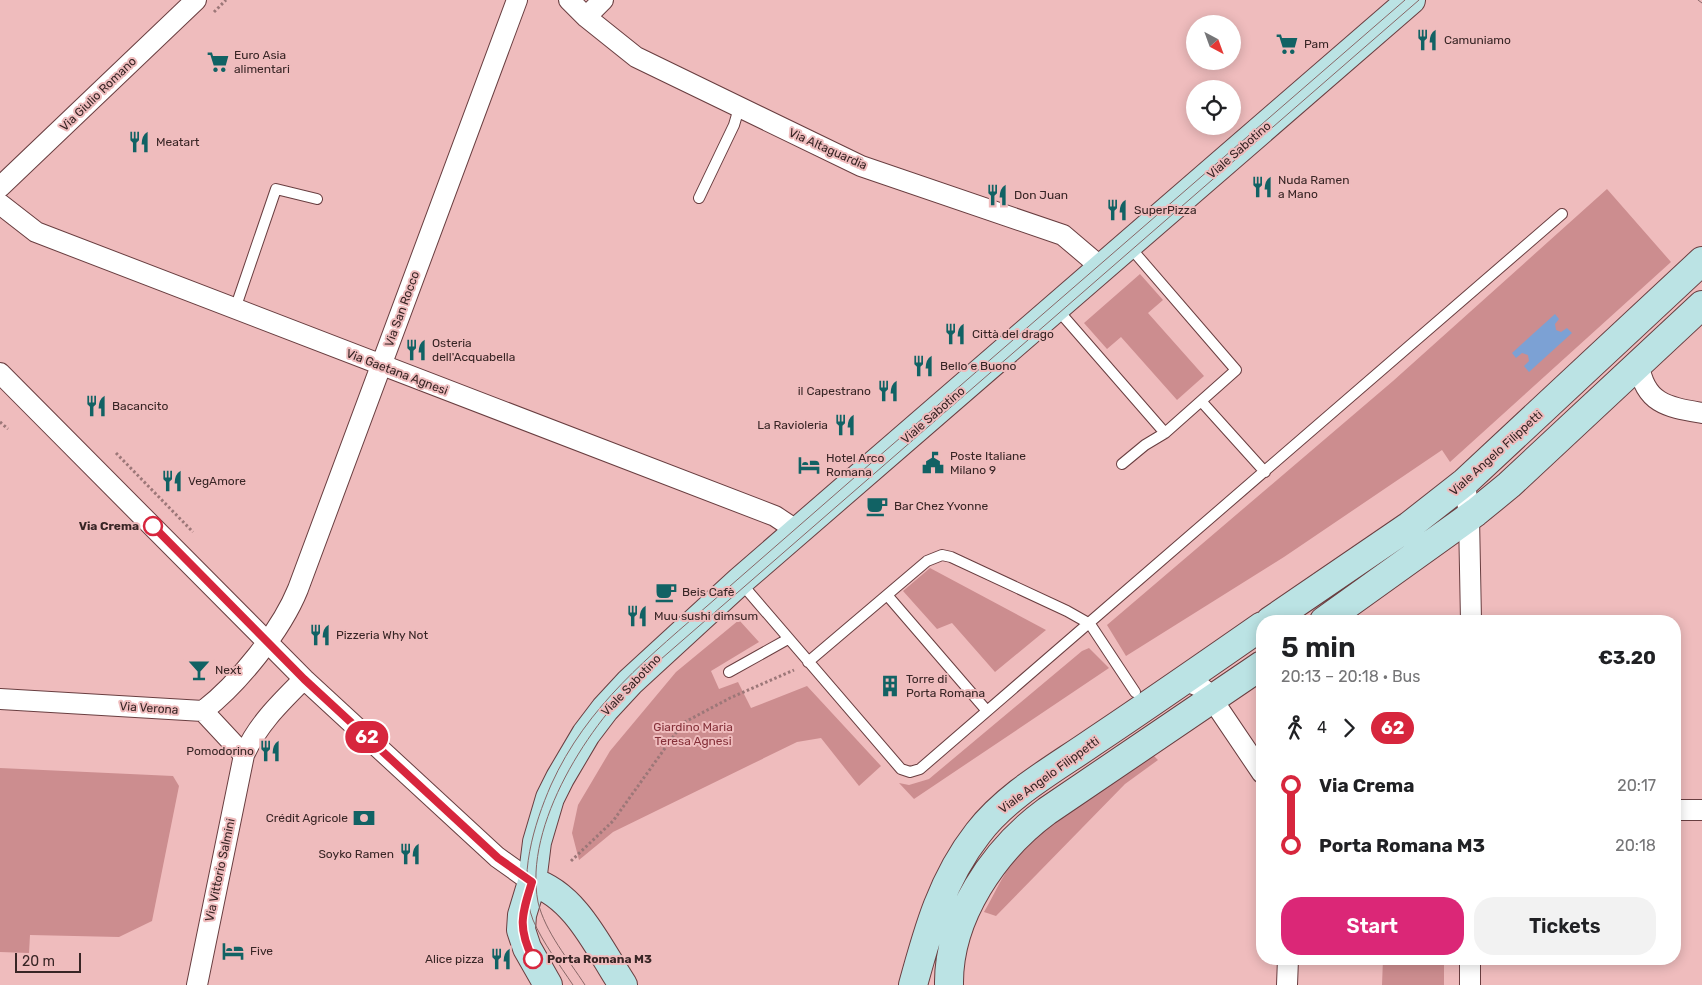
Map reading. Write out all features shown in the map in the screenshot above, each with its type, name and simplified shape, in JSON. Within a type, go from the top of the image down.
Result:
[{"type":"main road","name":"Viale Sabotino","points":[[548,985],[527,948],[521,930],[522,916],[532,882],[536,842],[550,798],[586,734],[630,682],[740,581],[799,532],[1412,0]]},
{"type":"main road","name":"Viale Angelo Filippetti","points":[[1279,615],[1403,530],[1465,482],[1702,261]]},
{"type":"main road","points":[[1332,615],[1469,517],[1509,485],[1702,305]]},
{"type":"main road","name":"Viale Angelo Filippetti","points":[[913,985],[927,932],[940,894],[961,856],[985,824],[1041,777],[1256,630]]},
{"type":"main road","points":[[949,985],[953,948],[966,911],[987,874],[1018,835],[1047,812],[1214,700],[1256,669]]},
{"type":"main road","points":[[532,882],[566,902],[582,921],[623,985]]},
{"type":"street","name":"Via Giulio Romano","points":[[0,187],[196,0]]},
{"type":"street","name":"Via San Rocco","points":[[267,642],[291,606],[517,0]]},
{"type":"street","name":"Via Altaguardia","points":[[569,0],[586,17],[636,57],[862,166],[1063,235],[1102,268]]},
{"type":"street","points":[[586,17],[603,0]]},
{"type":"street","name":"Via Gaetana Agnesi","points":[[0,204],[36,232],[775,516],[799,532]]},
{"type":"street","points":[[1639,365],[1641,379],[1660,404],[1702,413]]},
{"type":"street","points":[[0,373],[304,679],[498,858],[532,882]]},
{"type":"street","points":[[1465,482],[1469,517],[1471,615]]},
{"type":"street","points":[[244,755],[203,712],[222,695],[267,642]]},
{"type":"street","name":"Via Vittorio Salmini","points":[[197,985],[244,755],[260,725],[304,679]]},
{"type":"street","points":[[1184,680],[1201,687],[1214,700],[1256,764]]},
{"type":"street","name":"Via Verona","points":[[0,699],[203,712]]},
{"type":"street","points":[[1681,810],[1702,810]]},
{"type":"street","points":[[1287,985],[1288,965]]},
{"type":"street","points":[[1470,965],[1470,985]]},
{"type":"lane","points":[[699,198],[734,125],[739,108]]},
{"type":"lane","points":[[235,309],[276,189],[317,199]]},
{"type":"lane","points":[[740,581],[901,769],[910,772],[920,769],[1562,214]]},
{"type":"lane","points":[[1122,464],[1145,444],[1165,432],[1236,370],[1129,246]]},
{"type":"lane","points":[[1056,308],[1165,432]]},
{"type":"lane","points":[[1201,401],[1265,472]]},
{"type":"lane","points":[[808,662],[927,561],[942,556],[1060,607],[1090,624],[1135,692]]},
{"type":"lane","points":[[887,595],[987,710]]},
{"type":"lane","points":[[729,672],[788,638]]},
{"type":"path","points":[[0,422],[8,429]]},
{"type":"path","points":[[116,453],[193,532]]},
{"type":"path","points":[[571,861],[614,821],[683,723],[730,698],[794,670]]},
{"type":"green space","points":[[1607,189],[1671,262],[1450,462],[1442,450],[1284,557],[1126,656],[1107,625],[1393,381]]},
{"type":"green space","points":[[1140,274],[1163,300],[1148,313],[1204,376],[1177,400],[1121,337],[1107,349],[1084,323]]},
{"type":"green space","points":[[930,568],[1046,630],[995,672],[952,623],[937,629],[903,591]]},
{"type":"green space","name":"Giardino Maria Teresa Agnesi","points":[[739,620],[759,642],[711,671],[719,689],[738,682],[751,708],[807,686],[881,766],[859,786],[821,738],[797,742],[613,832],[579,860],[572,833],[578,805],[610,751],[676,672]]},
{"type":"green space","points":[[1089,648],[1109,668],[914,799],[899,783],[909,785],[929,779],[1082,651]]},
{"type":"green space","points":[[1153,755],[1158,760],[1125,784],[996,916],[984,912],[1011,865],[1029,843],[1080,802]]},
{"type":"green space","points":[[0,768],[173,776],[179,786],[152,921],[119,937],[30,935],[29,953],[0,952]]},
{"type":"green space","points":[[1383,965],[1444,965],[1444,985],[1382,985]]},
{"type":"water","points":[[1555,314],[1559,319],[1555,324],[1556,330],[1561,332],[1567,328],[1572,333],[1529,372],[1524,366],[1529,361],[1528,355],[1522,353],[1516,358],[1512,353]]},
{"type":"tram line","points":[[573,985],[546,945],[533,920],[528,904],[527,870],[534,834],[551,785],[566,756],[602,706],[667,641],[1405,0]]},
{"type":"tram line","points":[[585,985],[558,945],[541,913],[538,902],[536,872],[541,841],[551,809],[565,777],[583,747],[624,694],[645,673],[1419,0]]},
{"type":"tram line","points":[[1698,0],[1702,3]]},
{"type":"bus line","name":"62","points":[[153,526],[304,679],[498,858],[532,882],[522,916],[521,930],[533,959]]},
{"type":"place","name":"Camuniamo","points":[[1427,40]]},
{"type":"place","name":"Pam","points":[[1287,44]]},
{"type":"place","name":"Euro Asia alimentari","points":[[218,62]]},
{"type":"place","name":"Meatart","points":[[139,142]]},
{"type":"place","name":"Nuda Ramen a Mano","points":[[1262,187]]},
{"type":"place","name":"Don Juan","points":[[997,195]]},
{"type":"place","name":"SuperPizza","points":[[1117,210]]},
{"type":"place","name":"Città del drago","points":[[955,334]]},
{"type":"place","name":"Osteria dell'Acquabella","points":[[416,350]]},
{"type":"place","name":"Bello e Buono","points":[[923,366]]},
{"type":"place","name":"il Capestrano","points":[[888,391]]},
{"type":"place","name":"Bacancito","points":[[96,406]]},
{"type":"place","name":"La Ravioleria","points":[[845,425]]},
{"type":"place","name":"Poste Italiane Milano 9","points":[[933,463]]},
{"type":"place","name":"Hotel Arco Romana","points":[[809,465]]},
{"type":"place","name":"VegAmore","points":[[172,481]]},
{"type":"place","name":"Bar Chez Yvonne","points":[[877,506]]},
{"type":"place","name":"Via Crema","points":[[153,526]]},
{"type":"place","name":"Beis Cafè","points":[[666,592]]},
{"type":"place","name":"Muu sushi dimsum","points":[[637,616]]},
{"type":"place","name":"Pizzeria Why Not","points":[[320,635]]},
{"type":"place","name":"Next","points":[[199,670]]},
{"type":"place","name":"Torre di Porta Romana","points":[[890,686]]},
{"type":"place","name":"Pomodorino","points":[[270,751]]},
{"type":"place","name":"Crédit Agricole","points":[[364,818]]},
{"type":"place","name":"Soyko Ramen","points":[[410,854]]},
{"type":"place","name":"Five","points":[[233,951]]},
{"type":"place","name":"Alice pizza","points":[[501,959]]},
{"type":"place","name":"Porta Romana M3","points":[[533,959]]}]
